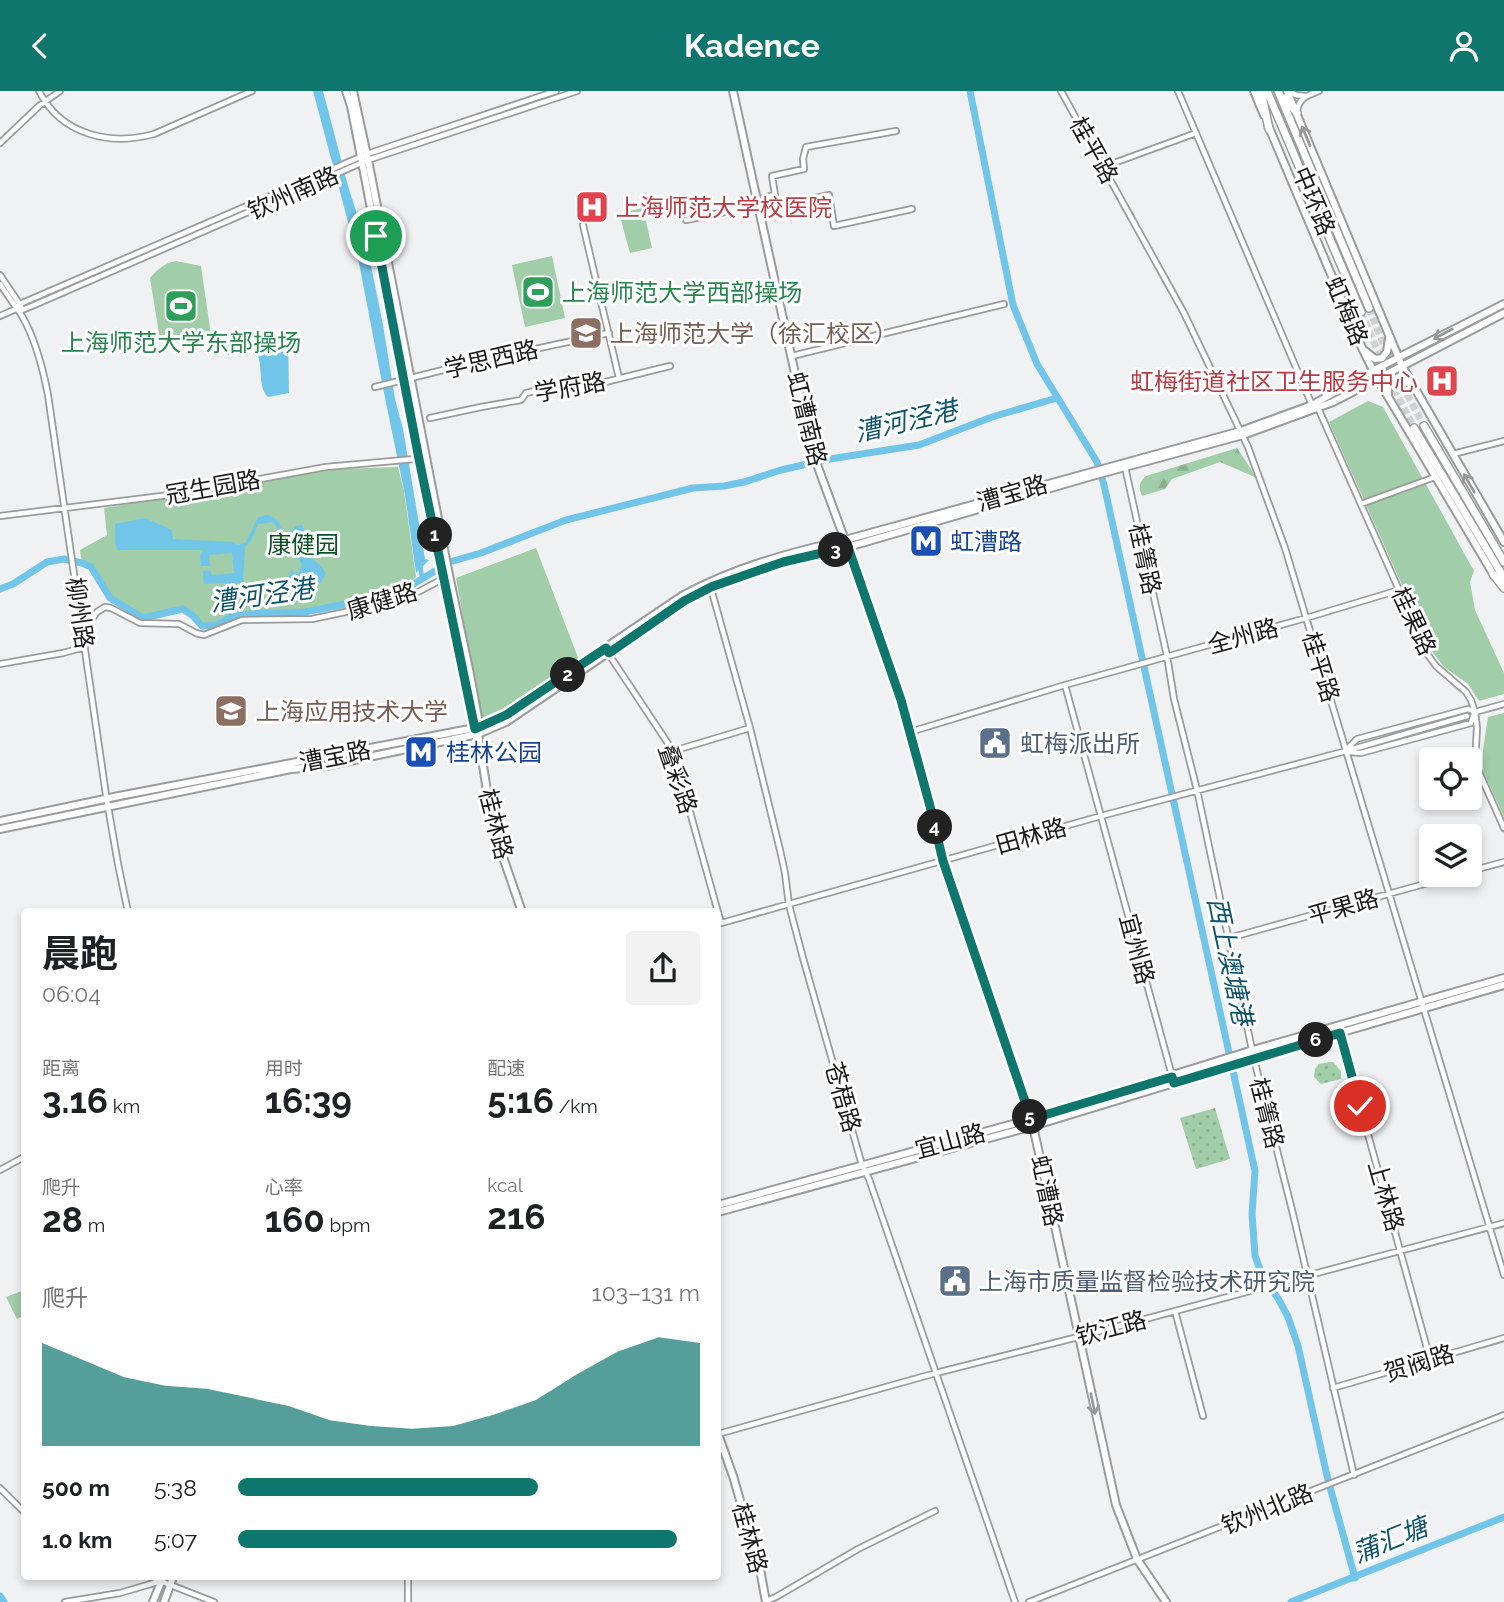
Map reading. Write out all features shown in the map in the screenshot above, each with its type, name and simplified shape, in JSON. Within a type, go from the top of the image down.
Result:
[{"type":"highway","points":[[1261,91],[1269,129]]},
{"type":"highway","name":"中环路","points":[[1267,91],[1360,312]]},
{"type":"highway","points":[[1278,91],[1297,113]]},
{"type":"highway","name":"中环路","points":[[1278,91],[1369,308]]},
{"type":"highway","points":[[1424,426],[1504,562]]},
{"type":"highway","points":[[1414,428],[1504,579]]},
{"type":"highway","points":[[1493,574],[1504,590]]},
{"type":"main road","name":"桂林路","points":[[346,91],[364,158]]},
{"type":"main road","name":"桂林路","points":[[353,91],[407,379],[478,730],[488,797],[503,857],[521,908]]},
{"type":"main road","name":"虹漕南路","points":[[733,91],[761,201],[812,451],[845,540]]},
{"type":"main road","name":"虹梅路","points":[[1254,91],[1363,350],[1388,398],[1493,574]]},
{"type":"main road","name":"虹梅路","points":[[1288,91],[1402,366],[1504,541]]},
{"type":"main road","name":"漕宝路","points":[[1315,406],[1374,370],[1504,303]]},
{"type":"main road","name":"漕宝路","points":[[0,821],[290,769],[326,766],[506,722],[607,651],[710,584],[785,555],[1242,433],[1315,406],[1377,378],[1504,313]]},
{"type":"main road","points":[[1363,350],[1375,359],[1382,358],[1387,352],[1390,337]]},
{"type":"main road","points":[[1388,398],[1388,388],[1392,382],[1402,381],[1412,385]]},
{"type":"main road","name":"漕宝路","points":[[710,584],[783,562],[848,547],[1091,474]]},
{"type":"main road","name":"虹漕路","points":[[845,540],[910,732],[943,861],[1032,1123],[1116,1505],[1137,1559],[1166,1602]]},
{"type":"main road","name":"漕宝路","points":[[0,829],[107,802]]},
{"type":"main road","name":"宜山路","points":[[1239,1059],[1254,1059],[1340,1033],[1504,978]]},
{"type":"main road","name":"宜山路","points":[[721,1204],[1032,1123],[1224,1064],[1253,1050],[1504,985]]},
{"type":"main road","name":"宜山路","points":[[721,1211],[863,1168]]},
{"type":"main road","name":"桂林路","points":[[721,1442],[760,1569],[765,1601]]},
{"type":"main road","points":[[152,1602],[162,1580]]},
{"type":"main road","points":[[164,1602],[172,1580]]},
{"type":"street","points":[[39,91],[60,117],[75,127],[97,136],[121,140],[154,134],[252,91]]},
{"type":"street","points":[[0,143],[60,91]]},
{"type":"street","name":"钦州南路","points":[[0,316],[20,310],[364,158],[556,91]]},
{"type":"street","name":"钦州南路","points":[[364,158],[577,91]]},
{"type":"street","name":"桂平路","points":[[1060,91],[1185,313],[1242,433],[1275,519],[1504,1275]]},
{"type":"street","name":"桂果路","points":[[1178,91],[1315,406],[1428,655],[1436,666],[1466,692],[1475,712]]},
{"type":"street","points":[[1288,91],[1307,96]]},
{"type":"street","points":[[1297,113],[1299,103],[1319,91]]},
{"type":"street","points":[[896,131],[806,147],[804,169],[772,176],[776,202],[782,205],[829,195],[834,226],[912,209]]},
{"type":"street","points":[[1103,167],[1196,133]]},
{"type":"street","points":[[686,220],[775,195]]},
{"type":"street","points":[[583,225],[619,379]]},
{"type":"street","name":"柳州路","points":[[0,275],[20,310],[46,384],[107,802],[127,908]]},
{"type":"street","name":"柳州路","points":[[0,284],[20,310]]},
{"type":"street","points":[[792,356],[1004,304]]},
{"type":"street","name":"学思西路","points":[[377,387],[471,362],[609,333]]},
{"type":"street","name":"学府路","points":[[430,418],[521,400],[526,393],[571,383],[581,387],[670,366]]},
{"type":"street","points":[[1453,454],[1504,441]]},
{"type":"street","name":"冠生园路","points":[[0,516],[178,494],[326,467],[423,459]]},
{"type":"street","name":"桂箐路","points":[[1125,465],[1254,1059],[1354,1475]]},
{"type":"street","points":[[1361,504],[1435,477]]},
{"type":"street","name":"康健路","points":[[83,632],[97,612],[105,607],[140,623],[179,624],[204,635],[242,620],[312,619],[397,601],[446,576]]},
{"type":"street","name":"苍梧路","points":[[710,584],[750,728],[785,873],[789,905],[863,1168],[1014,1602]]},
{"type":"street","name":"全州路","points":[[910,732],[1399,590]]},
{"type":"street","points":[[0,664],[85,647]]},
{"type":"street","name":"叠彩路","points":[[607,651],[673,751],[715,908]]},
{"type":"street","name":"宜州路","points":[[1065,685],[1173,1080]]},
{"type":"street","name":"田林路","points":[[1346,751],[1357,739],[1468,709],[1475,712],[1504,704]]},
{"type":"street","points":[[1475,712],[1475,763],[1504,828]]},
{"type":"street","name":"田林路","points":[[1346,751],[1360,753],[1471,723],[1475,712]]},
{"type":"street","name":"田林路","points":[[721,923],[1467,716]]},
{"type":"street","points":[[673,751],[750,728]]},
{"type":"street","points":[[1482,868],[1504,862]]},
{"type":"street","name":"平果路","points":[[1229,938],[1419,886]]},
{"type":"street","name":"上林路","points":[[1340,1033],[1430,1359]]},
{"type":"street","points":[[0,1170],[21,1159]]},
{"type":"street","name":"钦江路","points":[[721,1433],[936,1373],[1504,1223]]},
{"type":"street","points":[[1175,1311],[1203,1416]]},
{"type":"street","name":"贺阀路","points":[[1333,1388],[1504,1338]]},
{"type":"street","name":"钦州北路","points":[[1029,1602],[1504,1415]]},
{"type":"street","points":[[0,1488],[21,1509]]},
{"type":"street","points":[[765,1601],[858,1549],[935,1511]]},
{"type":"street","points":[[65,1602],[120,1593],[159,1580]]},
{"type":"street","points":[[164,1580],[214,1602]]},
{"type":"street","points":[[408,1580],[408,1602]]},
{"type":"green space","points":[[643,208],[652,248],[630,253],[619,213]]},
{"type":"green space","name":"上海师范大学西部操场","points":[[552,256],[565,318],[525,327],[512,265]]},
{"type":"green space","name":"上海师范大学东部操场","points":[[176,261],[201,266],[211,335],[194,344],[160,340],[150,278],[168,263]]},
{"type":"green space","points":[[1368,401],[1383,407],[1474,571],[1470,582],[1475,610],[1504,673],[1504,694],[1479,701],[1468,684],[1444,667],[1431,650],[1329,422]]},
{"type":"green space","points":[[1237,448],[1257,478],[1220,462],[1172,479],[1165,489],[1142,496],[1140,485],[1146,476]]},
{"type":"green space","name":"康健园","points":[[398,467],[416,577],[397,594],[305,612],[231,617],[217,625],[202,626],[183,609],[143,618],[110,598],[91,567],[82,563],[80,550],[107,535],[104,508],[338,469]]},
{"type":"green space","name":"桂林公园","points":[[536,548],[579,660],[486,721],[481,717],[456,578]]},
{"type":"green space","points":[[1504,713],[1504,817],[1483,771],[1483,750],[1488,717]]},
{"type":"green space","points":[[1333,1062],[1341,1071],[1341,1079],[1321,1084],[1314,1077],[1315,1069],[1319,1064]]},
{"type":"green space","points":[[1215,1108],[1230,1159],[1196,1169],[1180,1118]]},
{"type":"green space","points":[[21,1291],[21,1317],[17,1319],[6,1297]]},
{"type":"water","points":[[313,91],[323,91],[371,266],[425,559],[429,560],[416,573],[405,495],[359,263]]},
{"type":"water","points":[[288,333],[289,393],[268,397],[262,387],[260,362],[255,350],[228,355],[227,343],[233,335]]},
{"type":"water","points":[[267,515],[278,521],[285,535],[296,526],[302,525],[309,553],[326,574],[321,582],[311,586],[300,582],[286,588],[290,571],[298,573],[302,565],[296,554],[280,546],[280,533],[273,522],[258,524],[252,539],[245,547],[243,583],[204,584],[203,571],[210,570],[212,575],[234,573],[232,553],[209,555],[210,566],[201,566],[200,555],[203,550],[118,550],[115,544],[115,524],[145,518],[172,530],[173,539],[233,542],[238,545],[246,542],[258,517]]},
{"type":"waterway","name":"西上澳塘港","points":[[970,91],[1013,305],[1037,364],[1097,462],[1104,485],[1255,1171],[1252,1214],[1255,1256],[1263,1277],[1288,1317],[1298,1346],[1327,1476],[1355,1578]]},
{"type":"waterway","name":"漕河泾港","points":[[453,561],[566,520],[693,488],[724,486],[830,459],[919,445],[992,417],[1057,398]]},
{"type":"waterway","name":"漕河泾港","points":[[0,589],[13,584],[47,562],[64,559],[91,567],[110,598],[143,618],[183,609],[202,626],[217,625],[231,617],[305,612],[397,594],[435,571]]},
{"type":"waterway","points":[[420,564],[422,578]]},
{"type":"waterway","name":"蒲汇塘","points":[[1291,1602],[1504,1517]]},
{"type":"waterway","name":"蒲汇塘","points":[[0,1596],[4,1602]]},
{"type":"tunnel","points":[[1369,308],[1391,364],[1424,426]]},
{"type":"tunnel","points":[[1361,312],[1414,428]]},
{"type":"place","name":"上海师范大学校医院","points":[[592,207]]},
{"type":"place","name":"上海师范大学西部操场","points":[[538,292]]},
{"type":"place","name":"上海师范大学东部操场","points":[[181,306]]},
{"type":"place","name":"上海师范大学（徐汇校区）","points":[[586,333]]},
{"type":"place","name":"虹梅街道社区卫生服务中心","points":[[1442,381]]},
{"type":"place","name":"虹漕路","points":[[926,541]]},
{"type":"place","name":"上海应用技术大学","points":[[231,711]]},
{"type":"place","name":"虹梅派出所","points":[[995,743]]},
{"type":"place","name":"桂林公园","points":[[421,752]]},
{"type":"place","name":"上海市质量监督检验技术研究院","points":[[955,1281]]},
{"type":"route","points":[[376,236],[475,729],[506,715],[606,648],[609,653],[684,601],[711,587],[783,562],[848,547],[901,700],[943,861],[1031,1119],[1172,1077],[1174,1083],[1340,1033],[1360,1106]]}]
